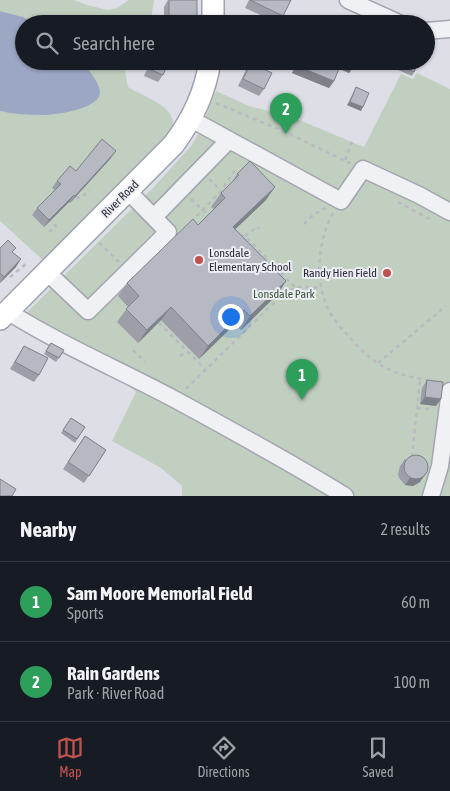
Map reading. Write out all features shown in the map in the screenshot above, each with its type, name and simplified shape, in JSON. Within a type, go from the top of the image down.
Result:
[{"type":"main road","points":[[213,0],[213,15]]},
{"type":"main road","name":"River Road","points":[[4,315],[174,144],[191,119],[201,98],[206,86],[209,70]]},
{"type":"street","points":[[348,0],[381,15]]},
{"type":"street","points":[[435,30],[450,29]]},
{"type":"street","points":[[191,119],[341,201],[363,169],[419,194],[450,212]]},
{"type":"street","points":[[154,217],[229,140]]},
{"type":"street","points":[[47,272],[88,311],[168,232],[128,191]]},
{"type":"street","points":[[4,315],[42,332],[176,400],[346,496]]},
{"type":"street","points":[[431,496],[440,466],[445,386]]},
{"type":"path","points":[[201,98],[239,112],[363,169]]},
{"type":"path","points":[[345,160],[352,142]]},
{"type":"path","points":[[190,223],[221,191],[237,167]]},
{"type":"path","points":[[181,189],[210,217]]},
{"type":"path","points":[[76,196],[81,198],[89,190]]},
{"type":"path","points":[[341,201],[327,225],[322,242],[320,280],[325,302],[340,326],[358,347],[378,364],[392,371],[445,386]]},
{"type":"path","points":[[304,224],[318,212]]},
{"type":"path","points":[[49,232],[56,226],[51,221]]},
{"type":"path","points":[[245,236],[257,227],[259,229]]},
{"type":"path","points":[[87,231],[128,271]]},
{"type":"path","points":[[237,235],[245,236],[296,288]]},
{"type":"path","points":[[10,277],[27,263]]},
{"type":"path","points":[[176,400],[205,369],[286,291],[296,288],[322,288]]},
{"type":"path","points":[[378,364],[445,305],[450,310]]},
{"type":"path","points":[[159,323],[205,369]]},
{"type":"path","points":[[133,350],[145,362]]},
{"type":"path","points":[[180,356],[186,351]]},
{"type":"path","points":[[412,461],[420,379]]},
{"type":"green space","points":[[0,0],[74,0],[108,10],[117,8],[129,0],[154,0],[151,15],[15,15],[0,11]]},
{"type":"green space","points":[[88,70],[125,70],[128,87],[152,99],[166,109],[173,123],[172,132],[45,262],[0,221],[0,111],[43,114],[85,107],[93,77]]},
{"type":"green space","name":"Lonsdale Park","points":[[417,73],[450,89],[450,496],[182,496],[182,486],[161,468],[112,441],[136,392],[119,379],[18,321],[153,188],[191,146],[199,133],[216,91],[249,106],[292,117],[364,147],[401,74],[413,79]]},
{"type":"water","points":[[0,11],[15,15],[15,70],[88,70],[100,91],[99,97],[86,107],[57,114],[32,115],[0,111]]},
{"type":"building","points":[[169,0],[197,0],[197,15],[169,15]]},
{"type":"building","points":[[250,0],[291,0],[284,15]]},
{"type":"building","points":[[151,70],[165,70],[163,75]]},
{"type":"building","points":[[248,70],[266,70],[272,73],[264,89],[243,79]]},
{"type":"building","points":[[307,70],[338,70],[334,81]]},
{"type":"building","points":[[356,87],[369,93],[363,107],[350,102]]},
{"type":"building","points":[[102,139],[116,151],[75,196],[49,220],[37,208],[61,184],[57,181],[70,166],[76,171]]},
{"type":"building","name":"Lonsdale Elementary School","points":[[250,161],[275,187],[233,227],[286,281],[250,316],[244,310],[208,346],[171,307],[147,330],[126,309],[139,296],[127,283],[193,219],[198,225],[225,198],[221,193]]},
{"type":"building","points":[[8,240],[16,248],[12,252],[21,259],[4,277],[0,273],[0,248]]},
{"type":"building","points":[[51,343],[64,350],[59,358],[46,351]]},
{"type":"building","points":[[24,346],[48,358],[39,375],[15,362]]},
{"type":"building","points":[[427,380],[443,382],[441,399],[425,397]]},
{"type":"building","points":[[71,418],[85,427],[77,439],[63,430]]},
{"type":"building","points":[[85,436],[106,450],[89,476],[68,462]]},
{"type":"building","points":[[416,455],[425,458],[428,467],[425,476],[416,479],[407,476],[404,467],[407,458]]},
{"type":"building","points":[[0,479],[16,489],[12,496],[0,496]]},
{"type":"place","name":"Rain Gardens","points":[[286,134]]},
{"type":"place","name":"Lonsdale Elementary School","points":[[199,260]]},
{"type":"place","name":"Randy Hien Field","points":[[387,273]]},
{"type":"place","name":"Sam Moore Memorial Field","points":[[302,400]]}]
